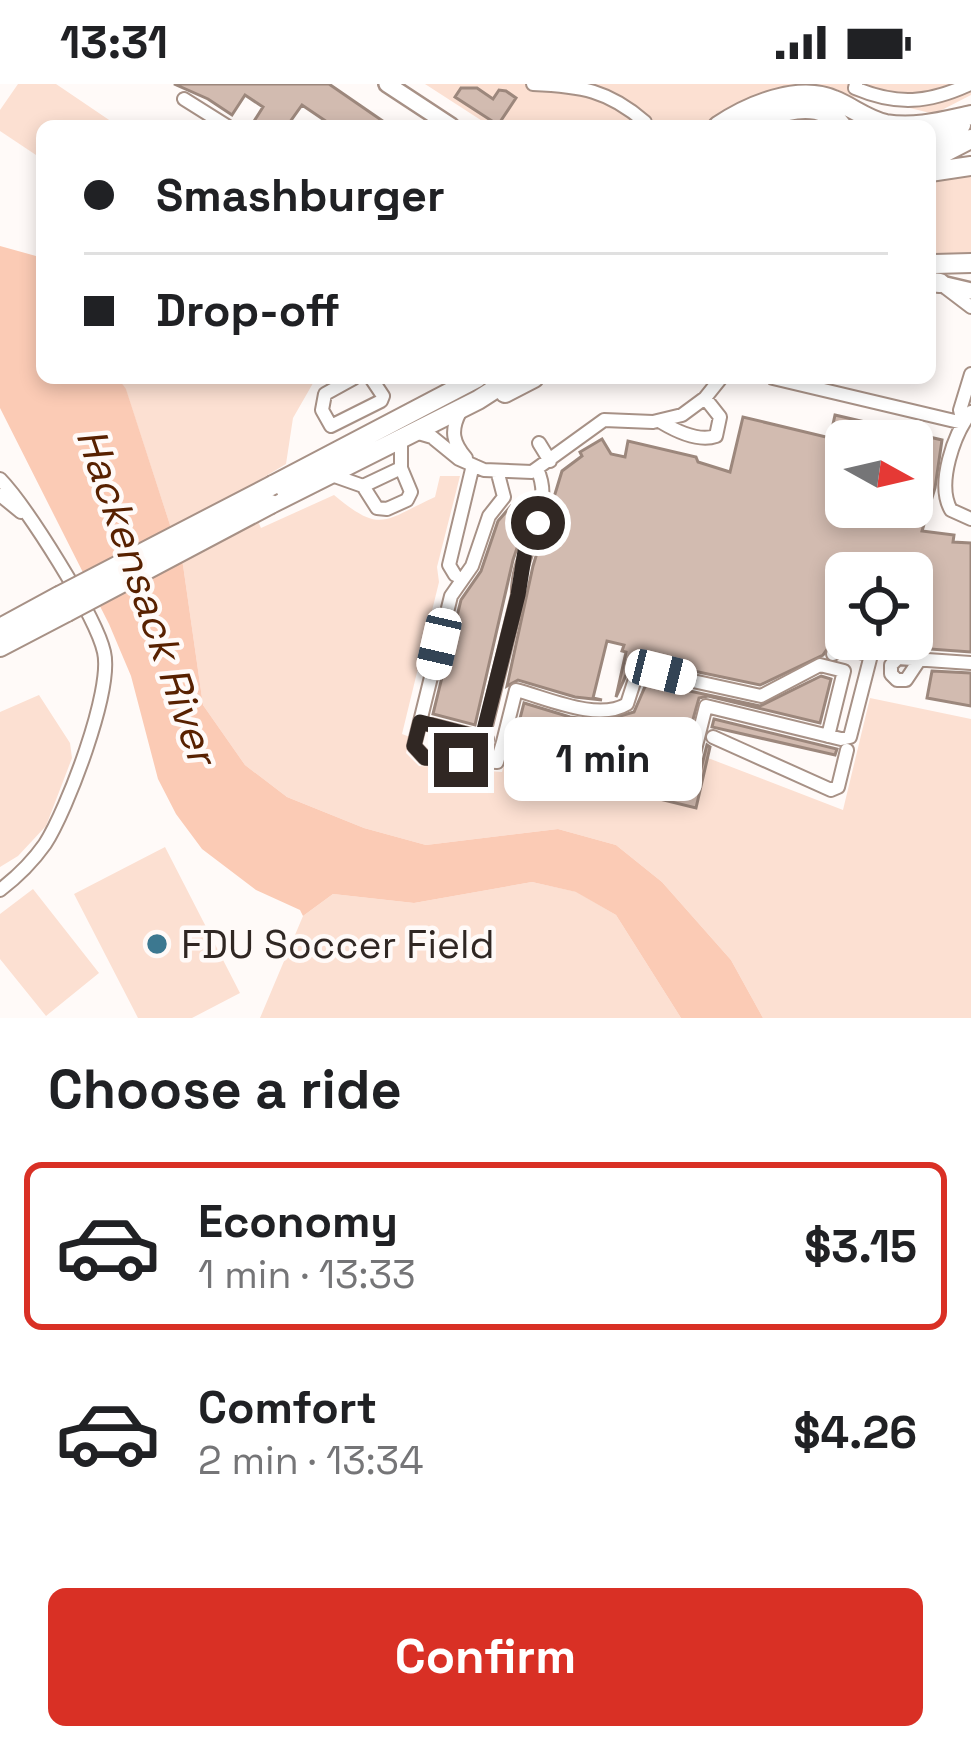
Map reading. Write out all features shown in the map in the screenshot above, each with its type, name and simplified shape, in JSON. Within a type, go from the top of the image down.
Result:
[{"type":"highway","points":[[730,120],[763,104],[809,94],[832,98],[875,120]]},
{"type":"highway","points":[[764,120],[812,108],[836,120]]},
{"type":"highway","points":[[936,123],[971,117]]},
{"type":"highway","points":[[936,137],[971,117]]},
{"type":"highway","points":[[936,157],[971,139]]},
{"type":"highway","points":[[936,171],[971,166]]},
{"type":"highway","points":[[936,274],[971,263]]},
{"type":"highway","points":[[0,647],[63,604],[272,494],[342,448],[405,430],[434,400],[469,389],[490,400],[522,384]]},
{"type":"highway","points":[[272,494],[329,474],[469,389]]},
{"type":"highway","points":[[0,618],[63,604]]},
{"type":"highway","points":[[0,628],[63,604]]},
{"type":"main road","points":[[387,84],[442,120]]},
{"type":"main road","points":[[936,275],[971,274]]},
{"type":"main road","points":[[936,276],[971,291]]},
{"type":"street","points":[[533,84],[578,87],[618,98],[643,120]]},
{"type":"street","points":[[856,84],[862,91],[906,103],[970,84]]},
{"type":"street","points":[[184,99],[217,120]]},
{"type":"street","points":[[936,278],[971,308]]},
{"type":"street","points":[[967,417],[960,410],[971,374]]},
{"type":"street","points":[[343,384],[325,394],[322,410],[332,426],[374,405],[383,396],[375,384]]},
{"type":"street","points":[[434,400],[436,384]]},
{"type":"street","points":[[374,405],[405,430],[433,437],[472,465],[498,474],[544,465],[604,420],[660,421],[687,412],[716,384]]},
{"type":"street","points":[[803,384],[967,417]]},
{"type":"street","points":[[469,389],[453,432],[456,446],[472,465]]},
{"type":"street","points":[[660,421],[692,436],[712,438],[721,417],[705,398]]},
{"type":"street","points":[[967,417],[944,491],[951,510],[971,519]]},
{"type":"street","points":[[341,421],[342,448]]},
{"type":"street","points":[[329,474],[363,486],[377,508],[407,500],[411,492],[400,468],[405,430]]},
{"type":"street","points":[[420,722],[485,739],[526,545],[543,500],[539,443]]},
{"type":"street","points":[[455,575],[449,565],[472,465]]},
{"type":"street","points":[[363,486],[400,468]]},
{"type":"street","points":[[498,474],[504,496],[489,517],[472,566],[452,596],[414,746],[425,758],[497,762],[516,690],[597,710],[616,710],[627,704],[643,670],[761,696],[820,665],[844,671],[828,736]]},
{"type":"street","points":[[0,479],[34,525],[104,653],[104,686],[56,823],[30,862],[0,890]]},
{"type":"street","points":[[0,495],[34,525]]},
{"type":"street","points":[[502,742],[686,789],[706,706],[844,739],[851,735],[870,660]]},
{"type":"street","points":[[933,660],[971,663]]},
{"type":"street","points":[[713,737],[831,790],[838,787],[847,750]]},
{"type":"shaded area","points":[[18,84],[56,84],[109,120],[36,120],[36,155],[0,131],[0,110]]},
{"type":"shaded area","points":[[425,84],[971,84],[971,95],[934,114],[863,98],[793,94],[746,103],[713,120],[481,120]]},
{"type":"shaded area","points":[[971,172],[971,259],[936,253],[936,179]]},
{"type":"shaded area","points":[[122,384],[313,384],[293,418],[286,464],[243,490],[261,528],[334,495],[362,515],[383,520],[435,497],[440,476],[460,476],[402,734],[410,737],[406,753],[419,766],[502,772],[505,761],[695,808],[708,758],[843,810],[870,698],[971,719],[971,1018],[763,1018],[731,960],[662,882],[616,845],[558,829],[426,845],[364,828],[287,797],[245,765],[203,705],[183,565]]},
{"type":"shaded area","points":[[39,695],[70,743],[72,758],[46,826],[18,856],[0,867],[0,712]]},
{"type":"shaded area","name":"FDU Soccer Field","points":[[165,847],[240,993],[192,1018],[138,1018],[74,894]]},
{"type":"shaded area","points":[[532,882],[577,892],[616,915],[681,1018],[260,1018],[303,916],[333,894],[414,903]]},
{"type":"shaded area","points":[[33,889],[99,973],[46,1016],[0,959],[0,914]]},
{"type":"water","name":"Hackensack River","points":[[0,246],[36,256],[36,384],[122,384],[126,389],[183,565],[203,705],[245,765],[287,797],[364,828],[426,845],[558,829],[616,845],[662,882],[731,960],[763,1018],[681,1018],[616,915],[576,892],[532,882],[414,903],[333,894],[303,916],[300,910],[256,890],[202,849],[158,779],[131,676],[109,624],[0,408]]},
{"type":"building","points":[[174,84],[329,84],[381,120],[324,120],[302,105],[291,120],[255,120],[263,107],[245,95],[232,115]]},
{"type":"building","points":[[461,88],[477,88],[493,99],[499,90],[516,98],[501,120],[490,120],[455,97]]},
{"type":"building","points":[[743,417],[825,437],[825,528],[923,528],[954,535],[953,542],[971,543],[971,652],[933,649],[933,552],[825,552],[825,652],[760,685],[641,660],[627,673],[616,697],[626,652],[624,645],[607,641],[593,698],[602,700],[575,697],[518,680],[507,686],[533,566],[562,471],[602,439],[611,454],[625,457],[628,441],[696,457],[698,462],[730,472]]},
{"type":"building","points":[[933,438],[942,440],[933,495]]},
{"type":"building","points":[[511,506],[530,510],[513,560],[475,725],[433,714],[461,600],[481,571],[498,521]]},
{"type":"building","points":[[932,671],[971,673],[971,706],[927,698]]},
{"type":"building","points":[[821,676],[831,679],[820,723],[708,696],[699,698],[677,776],[516,734],[524,703],[603,721],[634,712],[647,682],[760,706]]},
{"type":"building","points":[[714,719],[837,749],[835,755],[712,727]]},
{"type":"building","points":[[707,745],[696,808],[508,762],[510,755],[687,799],[695,792]]},
{"type":"place","name":"FDU Soccer Field","points":[[157,944]]},
{"type":"route","points":[[461,760],[425,758],[414,746],[420,722],[482,738],[526,545],[538,523]]}]
